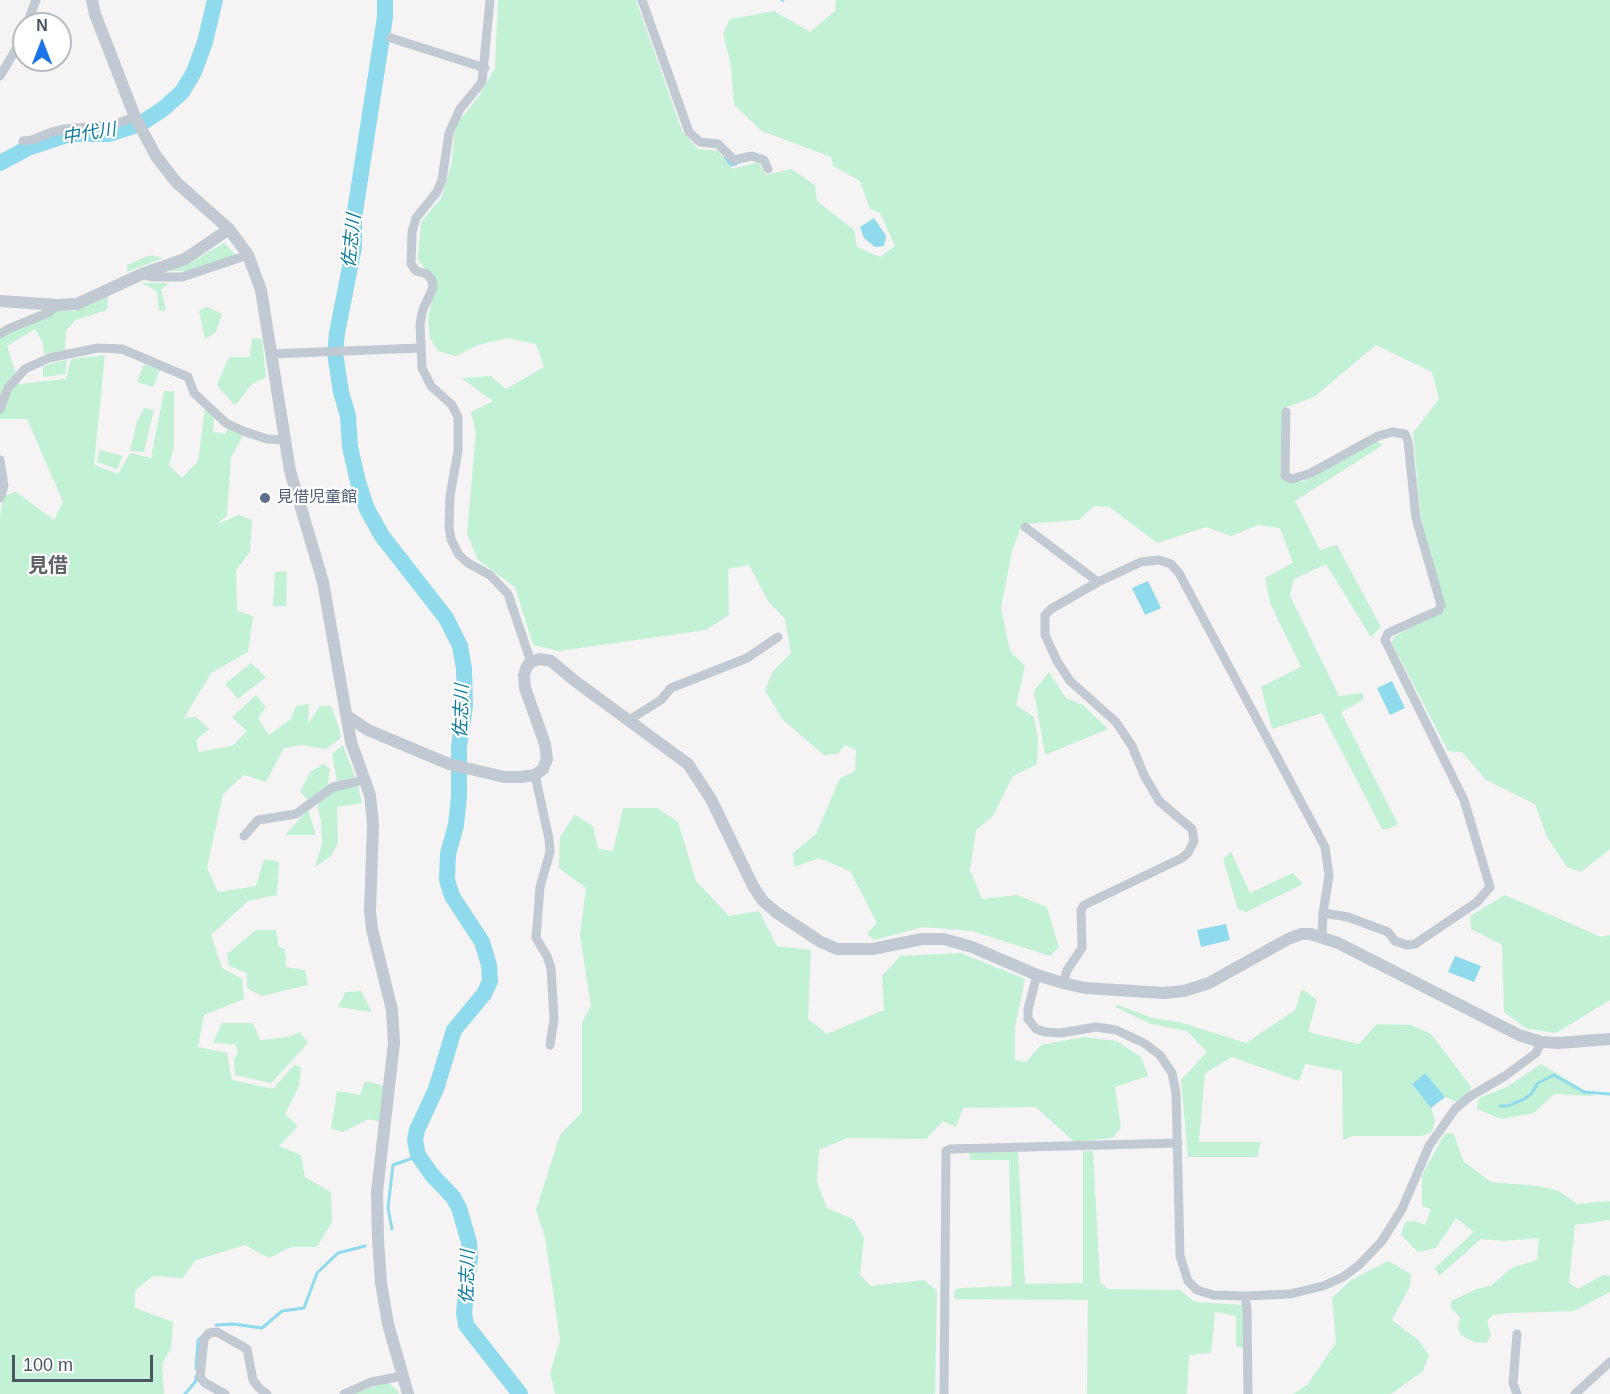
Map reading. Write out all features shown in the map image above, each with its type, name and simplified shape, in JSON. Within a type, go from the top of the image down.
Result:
[{"type":"street","points":[[92,0],[95,14],[142,132],[156,156],[176,182],[229,229],[248,255],[261,290],[290,471],[323,582],[351,742],[370,795],[373,825],[370,911],[372,929],[392,1010],[394,1043],[377,1192],[378,1239],[381,1283],[388,1324],[408,1394]]},
{"type":"street","points":[[490,0],[482,82],[460,109],[449,133],[442,180],[437,192],[416,218],[412,232],[411,264],[416,271],[426,274],[432,280],[432,288],[422,317],[420,348],[422,368],[430,386],[452,405],[458,417],[458,450],[450,496],[451,539],[459,555],[468,563],[490,575],[508,594],[531,662]]},
{"type":"street","points":[[642,0],[689,132],[700,142],[718,144],[734,160],[752,156],[764,160],[768,169]]},
{"type":"street","points":[[391,38],[485,68]]},
{"type":"street","points":[[0,76],[12,57]]},
{"type":"street","points":[[23,141],[58,130],[112,125],[135,117]]},
{"type":"street","points":[[0,301],[78,304],[142,274],[185,259],[229,229]]},
{"type":"street","points":[[142,274],[152,277],[182,276],[248,255]]},
{"type":"street","points":[[0,334],[48,314],[58,305]]},
{"type":"street","points":[[0,410],[8,388],[25,369],[49,358],[98,348],[122,350],[188,377],[195,393],[226,423],[267,439],[284,440]]},
{"type":"street","points":[[270,354],[420,348]]},
{"type":"street","points":[[1286,412],[1285,476],[1292,479],[1311,473],[1378,436],[1392,432],[1405,434],[1408,441],[1416,518],[1441,605],[1439,610],[1388,633],[1385,640],[1464,800],[1490,887],[1477,902],[1415,944],[1407,945],[1395,941],[1388,932],[1348,917],[1323,912]]},
{"type":"street","points":[[0,460],[4,478],[0,498]]},
{"type":"street","points":[[1025,527],[1098,582]]},
{"type":"street","points":[[1063,983],[1067,970],[1082,948],[1081,910],[1084,905],[1182,858],[1188,853],[1194,841],[1192,829],[1160,801],[1144,775],[1132,746],[1116,722],[1070,681],[1057,661],[1045,635],[1046,615],[1052,609],[1098,582],[1141,562],[1159,560],[1171,564],[1179,573],[1325,847],[1329,876],[1322,936]]},
{"type":"street","points":[[629,720],[661,700],[671,688],[747,658],[778,638]]},
{"type":"street","points":[[347,716],[368,730],[449,764],[504,777],[535,775],[543,769],[547,759],[545,744],[525,688],[524,675],[531,662],[539,659],[551,662],[688,764],[711,799],[753,886],[763,901],[821,942],[837,949],[872,949],[922,939],[944,939],[972,947],[1037,975],[1063,983],[1084,987],[1164,993],[1184,991],[1209,983],[1301,934],[1322,936],[1520,1035],[1541,1042],[1558,1043],[1610,1039]]},
{"type":"street","points":[[535,775],[549,852],[540,887],[536,938],[551,968],[555,1020],[550,1045]]},
{"type":"street","points":[[244,836],[258,820],[296,814],[333,788],[365,780]]},
{"type":"street","points":[[1037,975],[1028,1009],[1028,1019],[1036,1029],[1061,1033],[1096,1027],[1116,1030],[1144,1043],[1160,1055],[1172,1073],[1176,1093],[1180,1256],[1188,1281],[1197,1290],[1213,1295],[1290,1294],[1323,1286],[1343,1277],[1359,1265],[1382,1241],[1402,1209],[1429,1146],[1455,1109],[1469,1097],[1505,1076],[1536,1053],[1541,1042]]},
{"type":"street","points":[[944,1394],[946,1151],[950,1149],[1178,1143]]},
{"type":"street","points":[[1245,1296],[1248,1394]]},
{"type":"street","points":[[225,1394],[200,1377],[204,1339],[209,1333],[217,1332],[247,1349],[253,1380],[267,1394]]},
{"type":"street","points":[[1517,1334],[1513,1383],[1517,1394]]},
{"type":"street","points":[[1575,1394],[1610,1362]]},
{"type":"street","points":[[344,1394],[371,1382],[402,1376]]},
{"type":"green space","points":[[498,0],[636,0],[682,131],[698,149],[718,151],[732,169],[758,162],[766,175],[791,169],[815,185],[817,201],[854,230],[857,247],[880,257],[895,246],[880,213],[870,209],[860,181],[833,166],[831,157],[762,131],[734,105],[731,66],[723,33],[730,19],[774,11],[810,32],[835,11],[836,0],[1610,0],[1610,849],[1581,872],[1567,867],[1547,837],[1535,804],[1486,780],[1462,752],[1448,751],[1392,643],[1394,637],[1445,609],[1421,518],[1413,433],[1439,399],[1432,372],[1376,345],[1314,397],[1284,408],[1280,473],[1302,482],[1376,441],[1383,445],[1295,501],[1320,550],[1337,545],[1381,627],[1371,637],[1326,564],[1294,579],[1290,596],[1339,696],[1363,693],[1363,700],[1341,712],[1398,824],[1382,829],[1322,713],[1272,729],[1261,687],[1301,667],[1270,603],[1265,578],[1293,563],[1280,528],[1258,525],[1231,536],[1206,527],[1157,543],[1110,507],[1094,506],[1079,520],[1022,524],[1012,551],[1001,608],[1010,651],[1025,666],[1016,705],[1034,717],[1038,739],[1037,764],[1013,776],[993,816],[976,830],[970,870],[982,899],[1017,895],[1047,907],[1059,947],[1050,956],[972,931],[923,927],[874,940],[867,933],[877,923],[850,871],[819,858],[794,867],[793,853],[816,834],[840,778],[855,771],[856,750],[845,745],[838,754],[824,755],[782,719],[765,690],[773,671],[791,653],[785,619],[768,601],[749,565],[728,569],[729,615],[706,630],[559,651],[533,645],[515,587],[478,560],[467,534],[476,432],[471,412],[493,401],[461,378],[491,376],[506,389],[544,367],[536,344],[508,338],[478,345],[456,356],[438,351],[430,338],[428,318],[436,282],[418,260],[421,222],[442,197],[452,161],[455,126],[479,96],[495,68]]},
{"type":"green space","points":[[224,243],[236,255],[186,271],[168,271],[187,265]]},
{"type":"green space","points":[[150,255],[163,258],[127,272],[127,265]]},
{"type":"green space","points":[[141,283],[169,283],[161,290],[166,310],[159,311],[157,291]]},
{"type":"green space","points":[[108,297],[107,310],[75,320],[66,331],[65,350],[44,354],[43,343],[35,329],[7,346],[19,384],[66,379],[71,359],[105,355],[94,465],[118,474],[130,453],[151,458],[164,391],[174,391],[174,446],[169,465],[182,478],[198,461],[205,409],[214,416],[213,432],[226,434],[227,427],[243,436],[231,457],[227,515],[218,524],[239,515],[252,520],[250,552],[236,570],[237,611],[253,616],[248,652],[211,673],[184,718],[196,717],[209,729],[197,739],[198,752],[232,746],[247,731],[232,717],[256,695],[266,707],[258,718],[269,735],[291,719],[296,706],[309,704],[308,724],[320,706],[331,706],[339,727],[341,738],[326,749],[302,745],[284,748],[266,782],[244,775],[223,794],[207,868],[218,892],[256,886],[264,859],[279,862],[277,895],[248,901],[211,935],[222,968],[242,979],[244,999],[204,1015],[198,1047],[227,1053],[232,1080],[273,1089],[294,1065],[301,1067],[299,1086],[285,1114],[298,1126],[279,1146],[301,1155],[305,1177],[331,1192],[332,1222],[317,1247],[291,1247],[269,1258],[245,1245],[196,1260],[183,1278],[153,1276],[135,1290],[135,1308],[173,1322],[171,1348],[162,1364],[164,1394],[0,1394],[0,518],[3,496],[16,492],[54,520],[63,502],[27,419],[0,419],[0,329],[38,311],[75,311]]},
{"type":"green space","points":[[207,307],[222,314],[216,332],[205,339],[199,310]]},
{"type":"green space","points":[[252,338],[262,339],[266,377],[251,385],[235,406],[217,385],[229,357],[250,357]]},
{"type":"green space","points":[[67,360],[65,374],[43,377],[43,366]]},
{"type":"green space","points":[[144,364],[160,370],[153,387],[137,382]]},
{"type":"green space","points":[[144,408],[154,410],[144,452],[130,451],[137,421]]},
{"type":"green space","points":[[100,450],[123,456],[117,469],[97,462]]},
{"type":"green space","points":[[287,571],[286,606],[273,606],[275,572]]},
{"type":"green space","points":[[251,663],[266,677],[238,699],[225,684]]},
{"type":"green space","points":[[1049,672],[1066,698],[1083,705],[1108,729],[1045,755],[1034,691]]},
{"type":"green space","points":[[343,745],[355,777],[337,782],[332,754]]},
{"type":"green space","points":[[324,764],[330,769],[328,785],[308,800],[300,792],[310,772]]},
{"type":"green space","points":[[358,786],[362,803],[337,807],[338,843],[331,856],[315,867],[322,843],[321,821],[317,805],[331,791]]},
{"type":"green space","points":[[623,808],[657,808],[678,822],[696,881],[729,916],[759,911],[777,946],[811,950],[808,1019],[827,1034],[884,1010],[882,976],[900,956],[961,953],[1025,979],[1015,1027],[1015,1060],[1026,1062],[1041,1045],[1083,1037],[1117,1041],[1141,1057],[1148,1076],[1115,1087],[1121,1128],[1112,1138],[1074,1142],[1036,1107],[963,1108],[956,1127],[943,1121],[926,1139],[847,1138],[819,1150],[817,1182],[827,1208],[853,1219],[864,1238],[860,1275],[871,1286],[924,1280],[937,1291],[935,1394],[555,1394],[550,1373],[560,1340],[545,1237],[536,1210],[560,1135],[582,1112],[582,1022],[591,1006],[580,935],[586,888],[559,868],[560,837],[575,815],[593,826],[598,849],[613,851]]},
{"type":"green space","points":[[308,810],[316,835],[285,835]]},
{"type":"green space","points":[[1231,852],[1250,893],[1293,873],[1303,884],[1246,912],[1238,909],[1223,859]]},
{"type":"green space","points":[[1505,895],[1601,937],[1610,935],[1610,1000],[1556,1033],[1527,1029],[1504,1012],[1502,945],[1471,929],[1470,916]]},
{"type":"green space","points":[[256,930],[276,930],[279,947],[285,949],[286,967],[305,970],[308,985],[262,996],[247,988],[247,973],[229,966],[227,954]]},
{"type":"green space","points":[[1302,989],[1317,1000],[1308,1032],[1359,1044],[1377,1024],[1411,1025],[1431,1034],[1472,1088],[1457,1102],[1445,1097],[1425,1073],[1412,1084],[1431,1108],[1435,1121],[1432,1132],[1422,1136],[1353,1136],[1343,1140],[1342,1071],[1305,1064],[1299,1081],[1232,1057],[1205,1073],[1199,1142],[1261,1142],[1257,1157],[1188,1157],[1181,1080],[1207,1052],[1187,1031],[1151,1024],[1115,1007],[1118,1005],[1152,1018],[1179,1022],[1246,1043],[1295,1010]]},
{"type":"green space","points":[[361,991],[372,1012],[338,1007],[345,992]]},
{"type":"green space","points":[[222,1023],[253,1023],[260,1040],[288,1037],[300,1032],[308,1043],[271,1083],[235,1075],[234,1059],[238,1052],[235,1044],[213,1043]]},
{"type":"green space","points":[[1541,1064],[1594,1096],[1554,1094],[1534,1113],[1501,1119],[1477,1109],[1479,1098],[1507,1087]]},
{"type":"green space","points":[[365,1081],[385,1086],[381,1122],[369,1119],[343,1132],[331,1129],[337,1091],[360,1095]]},
{"type":"green space","points":[[1445,1133],[1454,1134],[1463,1161],[1491,1182],[1538,1186],[1559,1191],[1577,1204],[1610,1201],[1610,1220],[1575,1225],[1569,1283],[1578,1289],[1603,1275],[1610,1276],[1610,1292],[1574,1311],[1493,1315],[1487,1320],[1491,1336],[1486,1343],[1474,1342],[1461,1335],[1458,1328],[1460,1317],[1451,1308],[1451,1301],[1492,1285],[1511,1268],[1537,1260],[1539,1238],[1504,1241],[1481,1239],[1439,1276],[1435,1268],[1474,1232],[1456,1218],[1436,1248],[1418,1252],[1401,1235],[1405,1222],[1415,1221],[1425,1225],[1431,1209],[1422,1206],[1422,1175]]},
{"type":"green space","points":[[1083,1151],[1093,1151],[1100,1282],[1108,1289],[1180,1290],[1195,1302],[1243,1305],[1245,1349],[1236,1346],[1236,1316],[1215,1312],[1211,1353],[1189,1355],[1187,1394],[1087,1394],[1088,1300],[954,1299],[955,1290],[960,1288],[1012,1286],[1009,1160],[970,1160],[969,1152],[1018,1152],[1025,1284],[1083,1283]]},
{"type":"green space","points":[[1388,1261],[1411,1274],[1410,1286],[1392,1320],[1418,1340],[1429,1355],[1423,1371],[1391,1394],[1293,1394],[1307,1385],[1336,1343],[1332,1298],[1351,1280]]},
{"type":"green space","points":[[387,1382],[399,1392],[398,1394],[353,1394]]},
{"type":"water","points":[[874,218],[886,236],[884,246],[875,247],[864,238],[860,227]]},
{"type":"water","points":[[1148,581],[1161,608],[1145,615],[1132,588]]},
{"type":"water","points":[[1392,681],[1405,708],[1390,715],[1377,688]]},
{"type":"water","points":[[1226,924],[1230,940],[1201,947],[1197,930]]},
{"type":"water","points":[[1455,956],[1481,966],[1474,982],[1448,972]]},
{"type":"water","points":[[1425,1073],[1445,1097],[1431,1108],[1412,1084]]},
{"type":"waterway","name":"中代川","points":[[0,163],[28,148],[70,134],[109,134],[140,124],[163,109],[182,92],[194,72],[205,42],[215,0]]},
{"type":"waterway","name":"佐志川","points":[[385,0],[385,17],[354,218],[354,247],[335,353],[341,392],[348,416],[350,447],[367,509],[382,536],[446,618],[460,646],[464,669],[465,706],[459,746],[459,797],[456,825],[448,854],[447,880],[452,896],[482,942],[489,965],[490,981],[484,994],[454,1030],[436,1089],[417,1130],[415,1140],[418,1155],[432,1175],[453,1197],[459,1208],[469,1242],[470,1257],[464,1313],[466,1325],[520,1394]]},
{"type":"waterway","points":[[725,157],[731,165],[736,164]]},
{"type":"waterway","points":[[1500,1106],[1508,1106],[1524,1099],[1531,1094],[1538,1083],[1554,1075],[1584,1092],[1610,1094]]},
{"type":"waterway","points":[[392,1229],[388,1208],[393,1165],[418,1155]]},
{"type":"waterway","points":[[216,1325],[233,1324],[262,1328],[282,1311],[304,1308],[317,1273],[338,1253],[365,1246]]},
{"type":"waterway","points":[[196,1369],[200,1338]]},
{"type":"waterway","points":[[185,1394],[196,1381],[196,1376]]},
{"type":"place","name":"見借児童館","points":[[265,498]]},
{"type":"district","name":"見借","points":[[48,566]]}]
